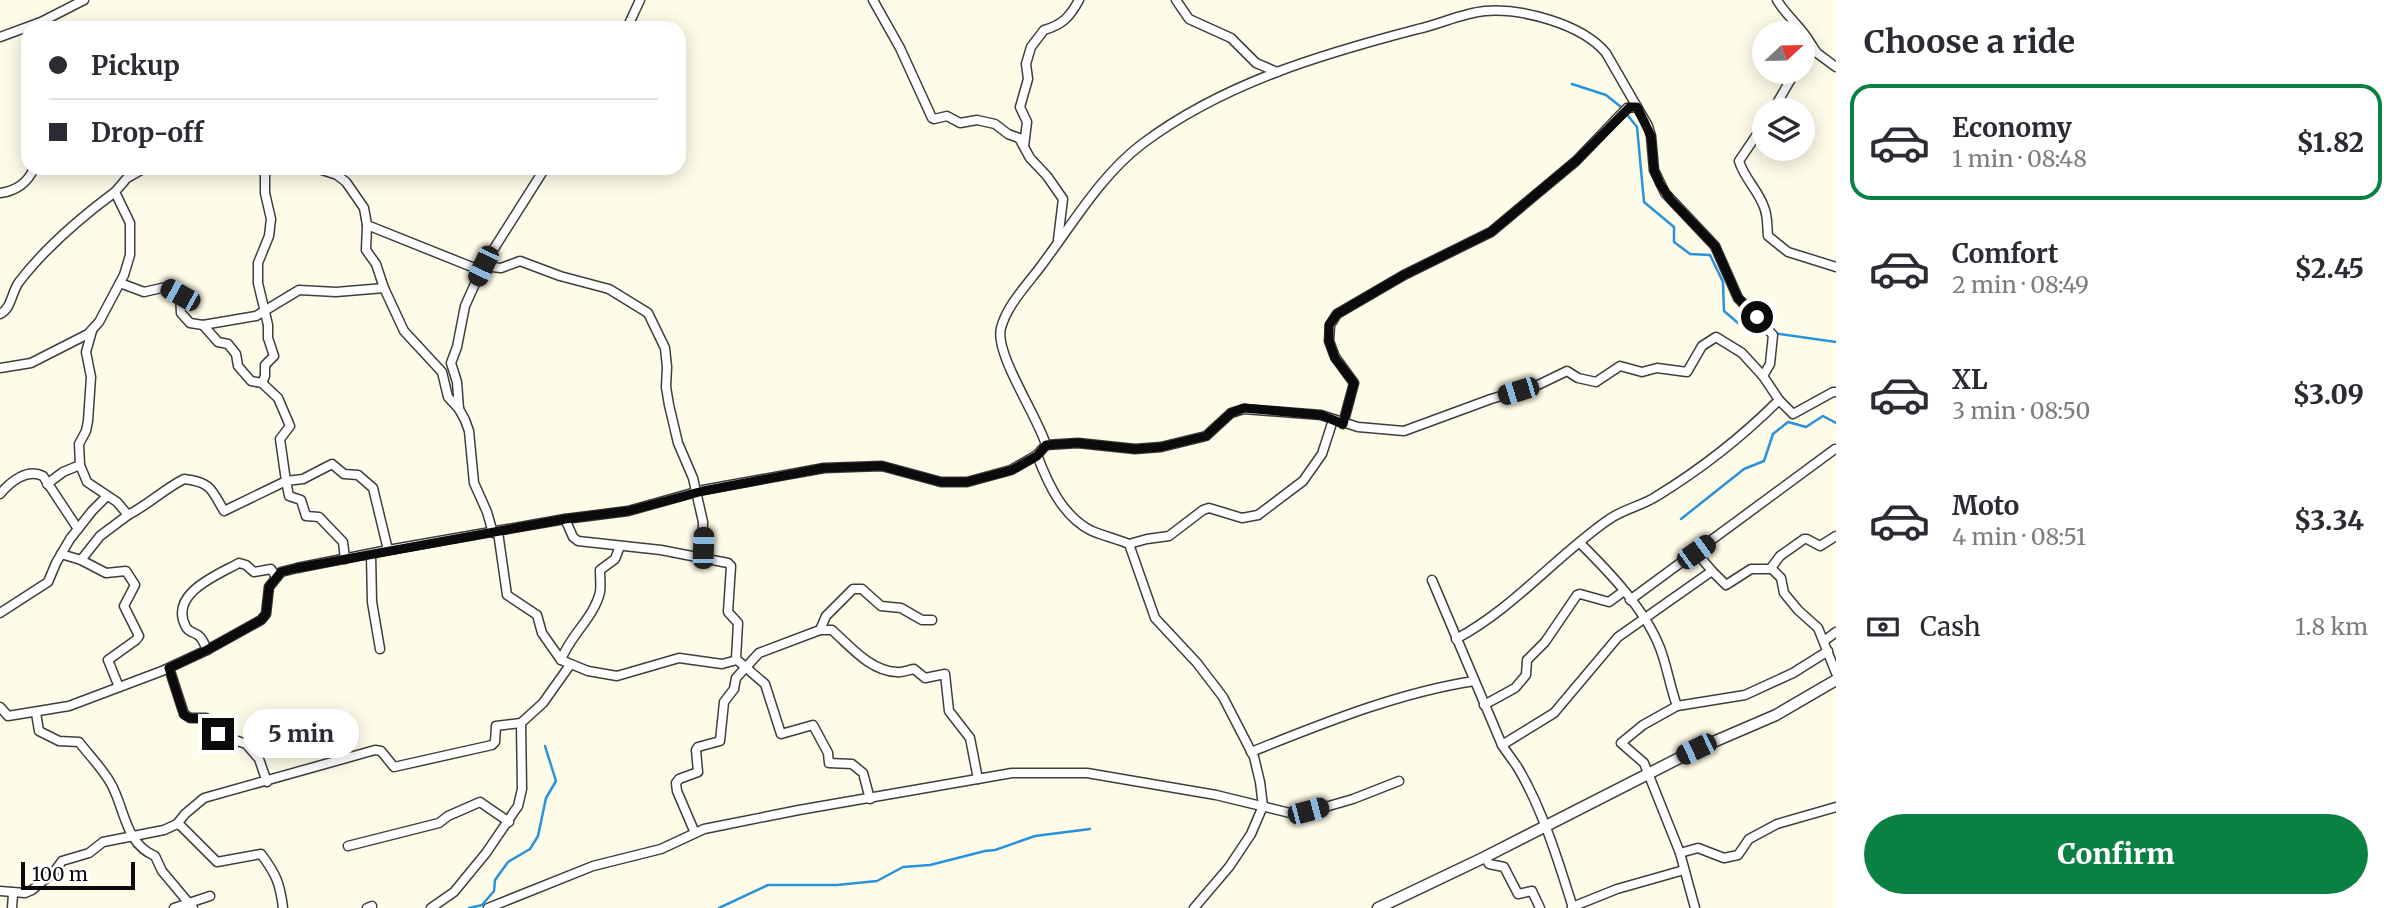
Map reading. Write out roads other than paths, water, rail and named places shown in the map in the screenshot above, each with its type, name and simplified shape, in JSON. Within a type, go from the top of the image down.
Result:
[{"type":"street","points":[[50,21],[84,0]]},
{"type":"street","points":[[630,21],[640,0]]},
{"type":"street","points":[[873,0],[900,48],[932,118],[947,116],[960,123],[977,120],[995,124],[1019,138],[1030,158],[1063,199],[1058,243]]},
{"type":"street","points":[[1024,146],[1027,122],[1020,107],[1028,79],[1026,64],[1030,50],[1044,30],[1054,28],[1074,11],[1079,0]]},
{"type":"street","points":[[1176,0],[1189,19],[1231,38],[1256,63],[1277,72]]},
{"type":"street","points":[[1777,0],[1795,21]]},
{"type":"street","points":[[1046,445],[1009,366],[1000,336],[1007,312],[1090,200],[1127,156],[1179,119],[1277,72],[1322,55],[1477,13],[1516,12],[1545,19],[1598,43],[1606,53],[1651,136],[1654,170],[1665,193],[1715,246],[1738,298],[1771,332],[1770,364],[1763,376]]},
{"type":"street","points":[[0,37],[21,31]]},
{"type":"street","points":[[1815,49],[1836,67]]},
{"type":"street","points":[[1343,424],[1354,383],[1335,358],[1329,341],[1329,325],[1337,314],[1395,280],[1491,232],[1576,161],[1627,108],[1637,107]]},
{"type":"street","points":[[1752,142],[1739,161],[1744,175],[1765,209],[1769,236],[1788,252],[1836,267]]},
{"type":"street","points":[[0,192],[12,190],[31,175]]},
{"type":"street","points":[[0,314],[9,307],[14,289],[52,245],[132,175]]},
{"type":"street","points":[[262,383],[265,365],[274,358],[258,283],[258,263],[269,236],[271,219],[265,193],[265,175]]},
{"type":"street","points":[[337,175],[346,182],[364,208],[367,225],[366,250],[376,264],[384,288],[407,336],[442,372],[448,397],[459,408]]},
{"type":"street","points":[[541,175],[483,266],[465,306],[457,350],[451,363],[457,379],[459,408],[469,431],[476,488],[496,532],[507,595],[537,615],[542,633],[561,660],[588,671],[617,676],[679,658],[722,664],[737,660],[747,666],[767,687],[781,734],[813,725],[828,753],[829,763],[852,764],[863,773],[870,799]]},
{"type":"street","points":[[115,192],[130,223],[130,255],[120,283],[95,326],[86,348],[91,380],[86,431],[79,443],[80,465],[86,481],[117,502],[128,515]]},
{"type":"street","points":[[367,225],[472,267],[501,268],[520,261],[560,276],[606,288],[645,310],[665,348],[669,405],[678,443],[697,492],[704,529],[702,558]]},
{"type":"street","points":[[120,283],[144,292],[166,287],[181,296],[181,313],[190,323],[203,326],[264,312],[299,290],[331,292],[384,288]]},
{"type":"street","points":[[0,369],[25,365],[95,326]]},
{"type":"street","points":[[203,326],[235,352],[238,366],[251,381],[262,383],[278,398],[290,426],[281,439],[288,494],[302,500],[306,516],[319,517],[342,541],[345,559]]},
{"type":"street","points":[[0,707],[4,715],[36,713],[69,706],[169,668],[207,650],[264,617],[269,587],[281,572],[388,550],[565,519],[628,511],[697,492],[824,468],[876,466],[941,482],[967,482],[1004,473],[1037,456],[1046,445],[1078,443],[1135,449],[1161,447],[1206,436],[1231,413],[1244,408],[1321,415],[1343,424],[1404,431],[1538,385],[1569,371],[1578,377],[1596,382],[1620,366],[1644,372],[1657,368],[1687,372],[1704,344],[1714,338],[1742,352],[1788,411],[1796,414],[1836,392]]},
{"type":"street","points":[[1456,639],[1486,622],[1608,520],[1649,501],[1685,477],[1754,425],[1779,400]]},
{"type":"street","points":[[1037,456],[1048,484],[1071,516],[1093,531],[1129,544],[1170,536],[1209,508],[1242,518],[1258,515],[1303,481],[1322,454],[1334,420]]},
{"type":"street","points":[[1630,600],[1835,449]]},
{"type":"street","points":[[81,561],[100,537],[128,515],[184,479],[208,486],[217,496],[224,511],[286,481],[303,479],[332,464],[344,474],[358,475],[372,486],[388,550]]},
{"type":"street","points":[[47,484],[63,472],[80,465]]},
{"type":"street","points":[[0,494],[11,482],[28,473],[38,473],[78,529]]},
{"type":"street","points":[[0,613],[48,582],[61,554],[78,529],[107,496]]},
{"type":"street","points":[[565,519],[573,537],[579,541],[728,563],[731,566],[728,609],[730,616],[738,624],[737,660]]},
{"type":"street","points":[[1771,568],[1780,556],[1804,539],[1821,546],[1836,536]]},
{"type":"street","points":[[1580,542],[1624,591],[1643,618],[1658,644],[1677,706]]},
{"type":"street","points":[[1129,544],[1155,618],[1222,694],[1251,752],[1259,776],[1263,806],[1251,834],[1229,867],[1194,908]]},
{"type":"street","points":[[561,660],[568,642],[596,604],[600,591],[600,570],[615,559],[620,546]]},
{"type":"street","points":[[1696,552],[1726,585],[1751,569],[1771,568],[1781,578],[1784,593],[1816,626],[1836,673]]},
{"type":"street","points":[[61,554],[106,573],[126,571],[135,585],[124,604],[139,636],[108,660],[119,687]]},
{"type":"street","points":[[371,554],[372,602],[380,649]]},
{"type":"street","points":[[207,650],[201,637],[188,631],[185,625],[182,607],[188,594],[239,563],[254,572],[271,569],[276,577]]},
{"type":"street","points":[[1502,745],[1554,713],[1618,637],[1712,571]]},
{"type":"street","points":[[1432,580],[1502,745],[1517,767],[1544,826],[1560,865],[1572,907],[1617,888],[1684,870]]},
{"type":"street","points":[[820,630],[826,616],[853,589],[862,589],[881,606],[901,608],[924,621],[932,621]]},
{"type":"street","points":[[1484,705],[1515,688],[1526,675],[1527,660],[1545,642],[1577,595],[1609,602],[1624,591]]},
{"type":"street","points":[[695,833],[676,783],[678,779],[699,771],[696,750],[698,747],[720,741],[724,702],[734,689],[735,679],[764,650],[820,630],[832,630],[870,663],[887,670],[899,673],[914,669],[925,678],[945,674],[949,711],[970,738],[978,779]]},
{"type":"street","points":[[1824,641],[1836,632]]},
{"type":"street","points":[[1695,908],[1680,853],[1648,772],[1643,761],[1621,743],[1643,725],[1677,706],[1745,695],[1793,673],[1828,651]]},
{"type":"street","points":[[0,891],[13,894],[32,890],[65,860],[89,853],[103,842],[164,830],[177,824],[201,799],[375,750],[383,753],[394,767],[494,744],[494,728],[498,724],[521,723],[543,703],[570,665]]},
{"type":"street","points":[[169,668],[184,715],[206,719],[218,734],[246,744],[258,759],[267,782]]},
{"type":"street","points":[[1378,908],[1485,857],[1648,772],[1776,715],[1836,680]]},
{"type":"street","points":[[1251,752],[1338,718],[1432,687],[1474,681]]},
{"type":"street","points":[[36,713],[39,731],[59,741],[79,742],[97,762],[112,785],[124,823],[146,852],[155,856],[162,871],[192,906]]},
{"type":"street","points":[[431,908],[454,892],[509,822],[518,806],[522,789],[521,723]]},
{"type":"street","points":[[488,908],[599,863],[661,849],[695,833],[799,810],[1012,773],[1087,773],[1216,795],[1290,813],[1353,799],[1399,781]]},
{"type":"street","points":[[348,846],[439,823],[448,816],[480,802],[509,822]]},
{"type":"street","points":[[1680,853],[1698,848],[1724,858],[1738,855],[1749,839],[1777,824],[1836,807]]},
{"type":"street","points":[[177,824],[216,862],[261,855],[277,875],[283,908]]},
{"type":"street","points":[[1485,857],[1489,864],[1504,867],[1518,894],[1532,891],[1540,908]]},
{"type":"street","points":[[12,908],[13,894]]},
{"type":"street","points":[[174,908],[192,906],[210,896]]},
{"type":"waterway","points":[[1572,84],[1606,95],[1621,107],[1637,127],[1644,202],[1674,227],[1674,242],[1690,254],[1710,255],[1723,282],[1724,311],[1738,323],[1766,331]]},
{"type":"waterway","points":[[1773,333],[1836,342]]},
{"type":"waterway","points":[[1681,519],[1744,469],[1764,461],[1773,434],[1788,422],[1806,427],[1823,416],[1836,423]]},
{"type":"waterway","points":[[469,908],[482,905],[494,891],[495,880],[508,862],[530,849],[538,836],[546,798],[556,781],[545,746]]},
{"type":"waterway","points":[[719,908],[768,885],[837,885],[877,881],[903,867],[930,865],[995,850],[1035,836],[1090,829]]}]
